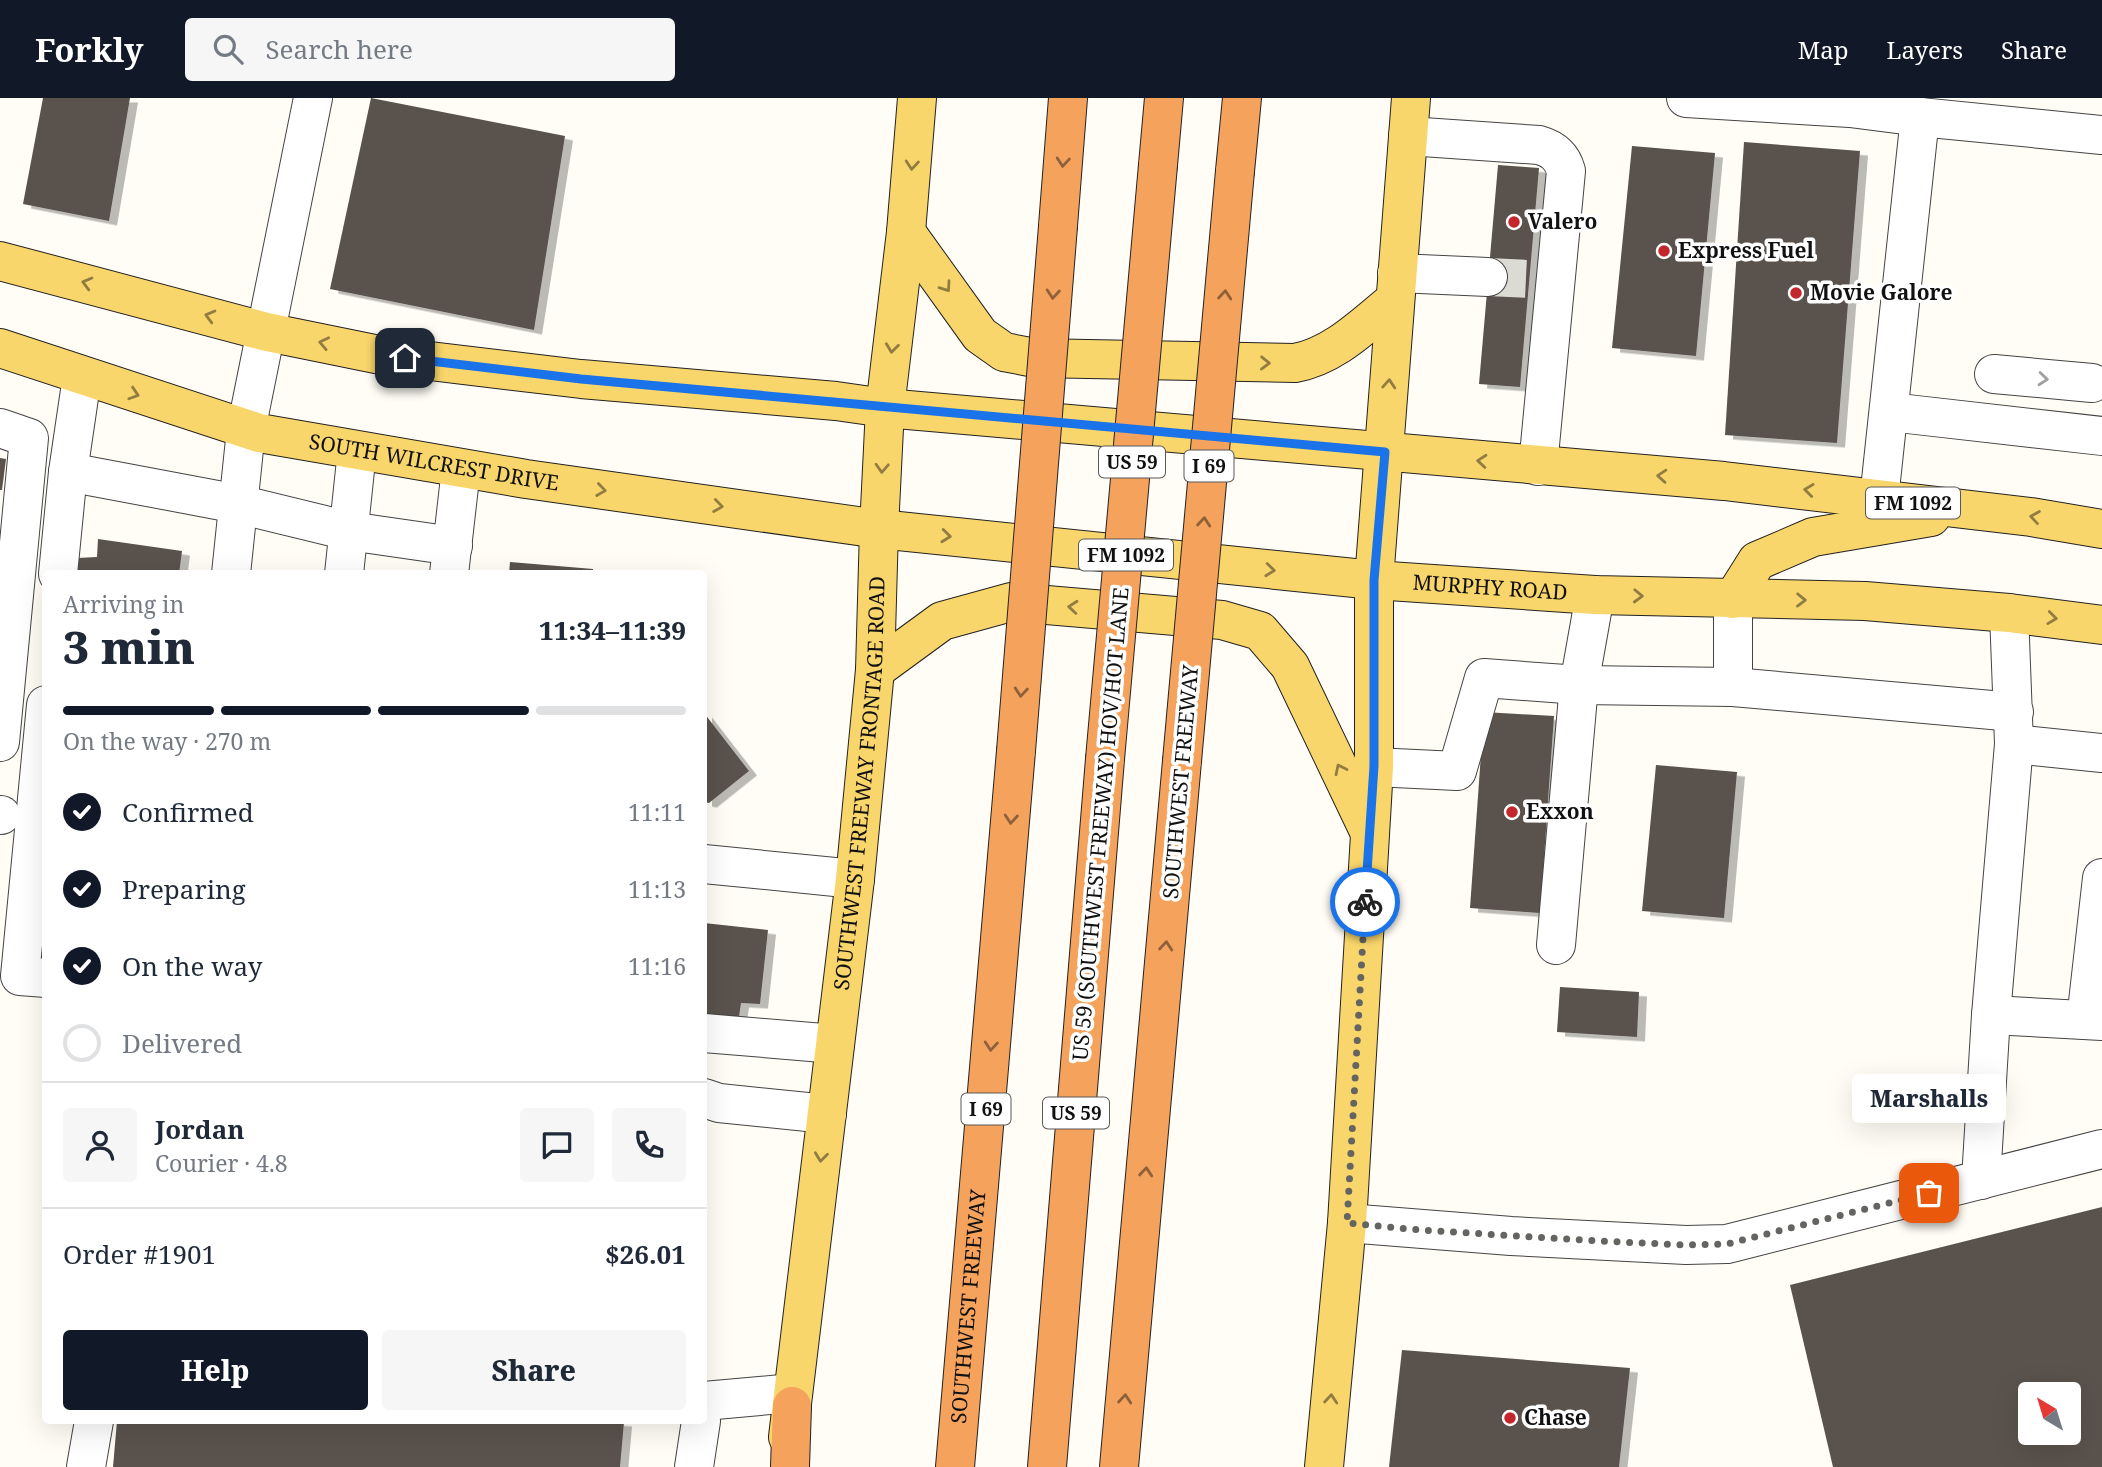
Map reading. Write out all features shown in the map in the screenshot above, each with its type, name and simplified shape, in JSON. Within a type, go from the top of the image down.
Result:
[{"type":"highway","name":"SOUTHWEST FREEWAY","points":[[956,1467],[1068,98]]},
{"type":"highway","name":"US 59 (SOUTHWEST FREEWAY) HOV/HOT LANE","points":[[1048,1467],[1105,759],[1164,98]]},
{"type":"highway","name":"SOUTHWEST FREEWAY","points":[[1119,1467],[1242,98]]},
{"type":"highway","points":[[790,1467],[792,1400]]},
{"type":"main road","name":"SOUTHWEST FREEWAY FRONTAGE ROAD","points":[[784,1467],[855,879],[875,670],[885,408],[906,232],[917,98]]},
{"type":"main road","points":[[1324,1467],[1347,1223],[1374,766],[1374,580],[1411,98]]},
{"type":"main road","points":[[906,232],[980,335],[1004,352],[1035,358],[1294,363],[1313,360],[1341,343],[1396,286]]},
{"type":"main road","points":[[0,261],[267,332],[380,355],[581,379],[836,401],[885,408]]},
{"type":"main road","name":"SOUTH WILCREST DRIVE","points":[[0,348],[246,430],[461,469],[879,528]]},
{"type":"main road","name":"FM 1092","points":[[885,408],[1724,481],[1975,510],[2102,529]]},
{"type":"main road","points":[[1733,599],[1757,561],[1813,537],[1975,510]]},
{"type":"main road","name":"MURPHY ROAD","points":[[879,528],[1374,580],[1595,595],[1865,601],[2009,613],[2102,625]]},
{"type":"main road","points":[[875,670],[943,621],[1011,602],[1222,620],[1260,631],[1290,666],[1369,831]]},
{"type":"lane","points":[[231,570],[246,430],[313,98]]},
{"type":"lane","points":[[1686,98],[1850,108],[2102,135]]},
{"type":"lane","points":[[1879,499],[1920,117]]},
{"type":"lane","points":[[1408,136],[1539,145],[1549,148],[1564,162],[1566,171],[1542,281],[1538,466]]},
{"type":"lane","points":[[1396,286],[1489,277]]},
{"type":"lane","points":[[1994,374],[2092,383]]},
{"type":"lane","points":[[58,570],[68,472],[82,377]]},
{"type":"lane","points":[[1890,412],[2102,436]]},
{"type":"lane","points":[[0,428],[29,438],[0,742]]},
{"type":"lane","points":[[344,570],[357,451]]},
{"type":"lane","points":[[0,579],[13,477],[27,462]]},
{"type":"lane","points":[[68,472],[238,504],[349,531],[451,560],[461,469]]},
{"type":"lane","points":[[1556,945],[1579,685],[1595,595]]},
{"type":"lane","points":[[1733,599],[1733,687]]},
{"type":"lane","points":[[1981,1180],[2014,728],[2009,613]]},
{"type":"lane","points":[[1374,766],[1457,771],[1485,678],[1579,685],[1733,687],[2014,728],[2102,753]]},
{"type":"lane","points":[[42,747],[20,976],[42,978]]},
{"type":"lane","points":[[707,864],[855,879]]},
{"type":"lane","points":[[1991,1015],[2094,1021],[2102,878]]},
{"type":"lane","points":[[707,1033],[835,1044]]},
{"type":"lane","points":[[707,1099],[719,1103],[827,1114]]},
{"type":"lane","points":[[1347,1223],[1598,1241],[1727,1244],[2102,1149]]},
{"type":"lane","points":[[707,1401],[792,1400]]},
{"type":"lane","points":[[86,1467],[93,1424]]},
{"type":"lane","points":[[694,1467],[701,1424]]},
{"type":"building","points":[[43,98],[130,98],[109,221],[23,204]]},
{"type":"building","points":[[371,98],[565,136],[534,330],[330,289]]},
{"type":"building","points":[[1744,142],[1860,151],[1837,443],[1725,435]]},
{"type":"building","name":"Express Fuel","points":[[1632,146],[1715,153],[1696,356],[1612,348]]},
{"type":"building","name":"Valero","points":[[1498,165],[1539,168],[1520,387],[1479,384]]},
{"type":"building","points":[[0,458],[6,459],[2,490],[0,490]]},
{"type":"building","points":[[98,539],[182,551],[180,570],[76,570],[77,558],[97,557]]},
{"type":"building","points":[[510,562],[593,569],[593,570],[509,570]]},
{"type":"building","name":"Exxon","points":[[1484,712],[1554,716],[1540,913],[1470,908]]},
{"type":"building","points":[[707,717],[749,771],[707,803]]},
{"type":"building","points":[[1656,765],[1737,772],[1724,918],[1642,911]]},
{"type":"building","points":[[707,923],[768,930],[760,1004],[741,1003],[737,1031],[707,1028]]},
{"type":"building","points":[[1560,987],[1639,992],[1637,1037],[1557,1032]]},
{"type":"building","points":[[2102,1207],[2102,1467],[1833,1467],[1790,1285]]},
{"type":"building","name":"Chase","points":[[1402,1350],[1630,1368],[1619,1467],[1389,1467]]},
{"type":"building","points":[[117,1424],[624,1424],[620,1467],[113,1467]]},
{"type":"tunnel","points":[[1488,277],[1530,279]]},
{"type":"way so far","points":[[1365,902],[1347,1223],[1598,1241],[1727,1244],[1929,1193]]},
{"type":"place","name":"Valero","points":[[1514,222]]},
{"type":"place","name":"Express Fuel","points":[[1664,251]]},
{"type":"place","name":"Movie Galore","points":[[1796,293]]},
{"type":"place","name":"Exxon","points":[[1512,812]]},
{"type":"place","name":"Marshalls","points":[[1929,1193]]},
{"type":"place","name":"Chase","points":[[1510,1418]]},
{"type":"route","points":[[405,358],[581,379],[1385,452],[1374,580],[1374,766],[1365,902]]}]
